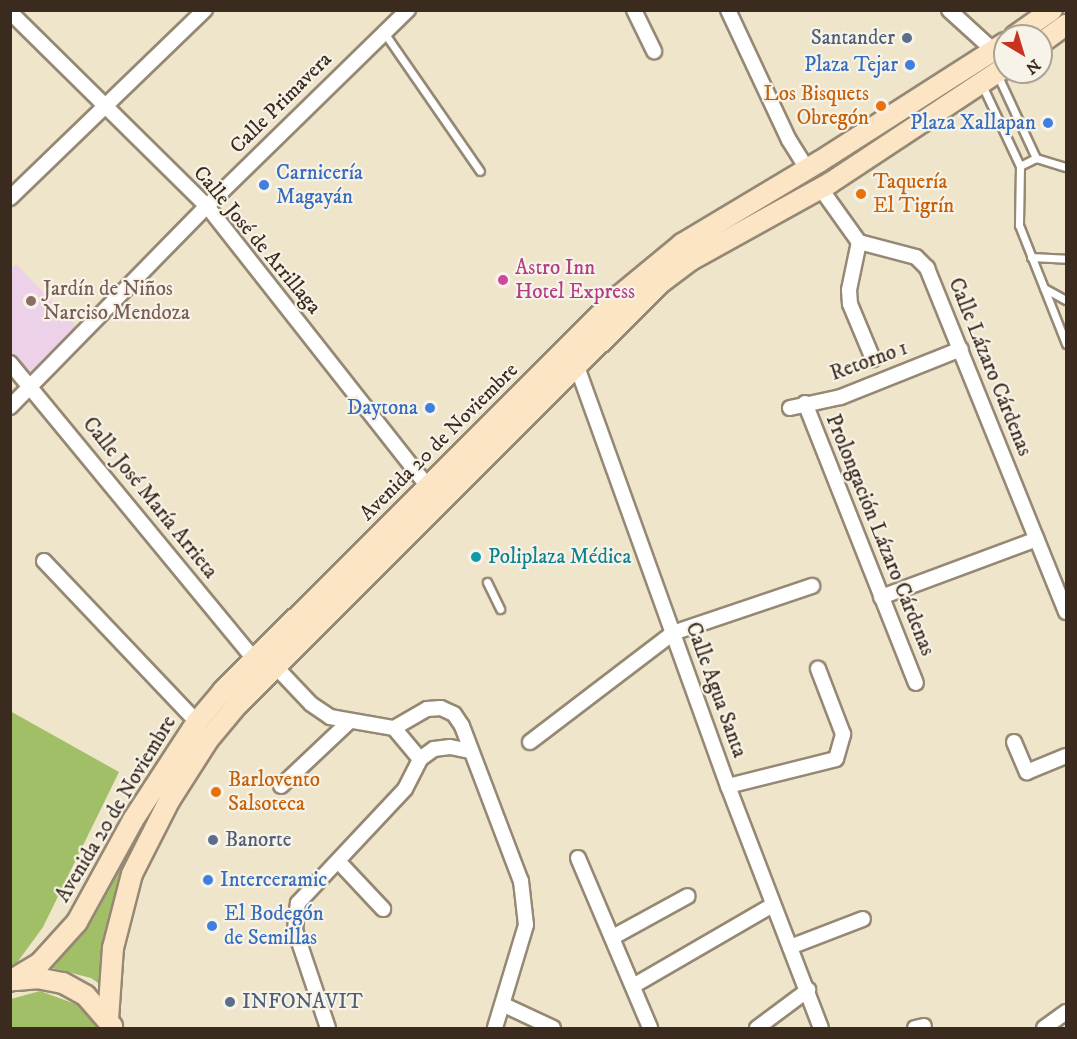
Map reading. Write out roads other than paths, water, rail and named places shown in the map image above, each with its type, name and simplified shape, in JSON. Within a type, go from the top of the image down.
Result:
[{"type":"main road","points":[[1032,24],[1052,10]]},
{"type":"main road","points":[[1053,34],[1066,25]]},
{"type":"main road","name":"Avenida 20 de Noviembre","points":[[10,981],[40,963],[77,922],[133,820],[197,722],[427,486],[647,270],[682,244],[808,170],[972,64],[993,63]]},
{"type":"main road","name":"Avenida 20 de Noviembre","points":[[111,1024],[113,948],[132,874],[169,801],[208,740],[275,666],[576,364],[659,284],[691,260],[821,189],[993,65]]},
{"type":"main road","points":[[808,170],[821,189]]},
{"type":"main road","points":[[10,981],[37,978],[63,983],[86,996],[111,1024]]},
{"type":"street","points":[[10,198],[205,10]]},
{"type":"street","name":"Calle Primavera","points":[[10,407],[207,206],[383,31],[408,10]]},
{"type":"street","points":[[634,10],[654,51]]},
{"type":"street","points":[[728,10],[789,140],[808,170]]},
{"type":"street","points":[[950,10],[993,60]]},
{"type":"street","name":"Calle José de Arrillaga","points":[[10,12],[207,206],[427,486]]},
{"type":"street","points":[[821,189],[859,242],[849,290],[850,304],[873,359]]},
{"type":"street","name":"Calle Lázaro Cárdenas","points":[[859,242],[923,261],[961,349],[1066,612]]},
{"type":"street","name":"Retorno 1","points":[[790,408],[841,397],[961,349]]},
{"type":"street","name":"Calle José María Arrieta","points":[[10,363],[31,384],[255,660]]},
{"type":"street","name":"Calle Agua Santa","points":[[576,364],[728,786],[821,1029]]},
{"type":"street","name":"Prolongación Lázaro Cárdenas","points":[[805,403],[916,683]]},
{"type":"street","points":[[881,597],[1037,539]]},
{"type":"street","points":[[44,561],[197,722]]},
{"type":"street","points":[[530,742],[673,633],[812,586]]},
{"type":"street","points":[[275,666],[311,704],[330,717],[394,728],[427,709],[441,708],[458,720],[521,881],[526,925],[495,1029]]},
{"type":"street","points":[[728,786],[836,759],[843,734],[818,669]]},
{"type":"street","points":[[280,786],[349,722]]},
{"type":"street","points":[[394,728],[420,759]]},
{"type":"street","points":[[1014,742],[1027,772],[1066,756]]},
{"type":"street","points":[[328,1029],[294,915],[298,903],[405,789],[420,759],[434,748],[450,747],[470,751]]},
{"type":"street","points":[[578,858],[650,1029]]},
{"type":"street","points":[[338,861],[383,909]]},
{"type":"street","points":[[613,938],[688,896]]},
{"type":"street","points":[[633,986],[773,905]]},
{"type":"street","points":[[790,947],[863,919]]},
{"type":"street","points":[[757,1029],[808,990]]},
{"type":"street","points":[[504,1005],[553,1029]]},
{"type":"street","points":[[1044,1029],[1066,1012]]},
{"type":"lane","points":[[383,31],[480,171]]},
{"type":"lane","points":[[1001,84],[1020,166],[1020,225],[1066,344]]},
{"type":"lane","points":[[1005,84],[1036,158]]},
{"type":"lane","points":[[1020,166],[1036,158],[1066,167]]},
{"type":"lane","points":[[1031,257],[1066,259]]},
{"type":"lane","points":[[1044,288],[1066,300]]},
{"type":"lane","points":[[486,582],[500,609]]},
{"type":"place","name":"Santander","points":[[907,38]]},
{"type":"place","name":"Plaza Tejar","points":[[910,65]]},
{"type":"place","name":"Los Bisquets Obregón","points":[[881,106]]},
{"type":"place","name":"Plaza Xallapan","points":[[1048,123]]},
{"type":"place","name":"Carnicería Magayán","points":[[264,185]]},
{"type":"place","name":"Taquería El Tigrín","points":[[861,194]]},
{"type":"place","name":"Astro Inn Hotel Express","points":[[503,280]]},
{"type":"place","name":"Jardín de Niños Narciso Mendoza","points":[[31,301]]},
{"type":"place","name":"Daytona","points":[[430,408]]},
{"type":"place","name":"Poliplaza Médica","points":[[476,557]]},
{"type":"place","name":"Barlovento Salsoteca","points":[[216,792]]},
{"type":"place","name":"Banorte","points":[[213,840]]},
{"type":"place","name":"Interceramic","points":[[208,880]]},
{"type":"place","name":"El Bodegón de Semillas","points":[[212,926]]},
{"type":"place","name":"INFONAVIT","points":[[230,1002]]}]
